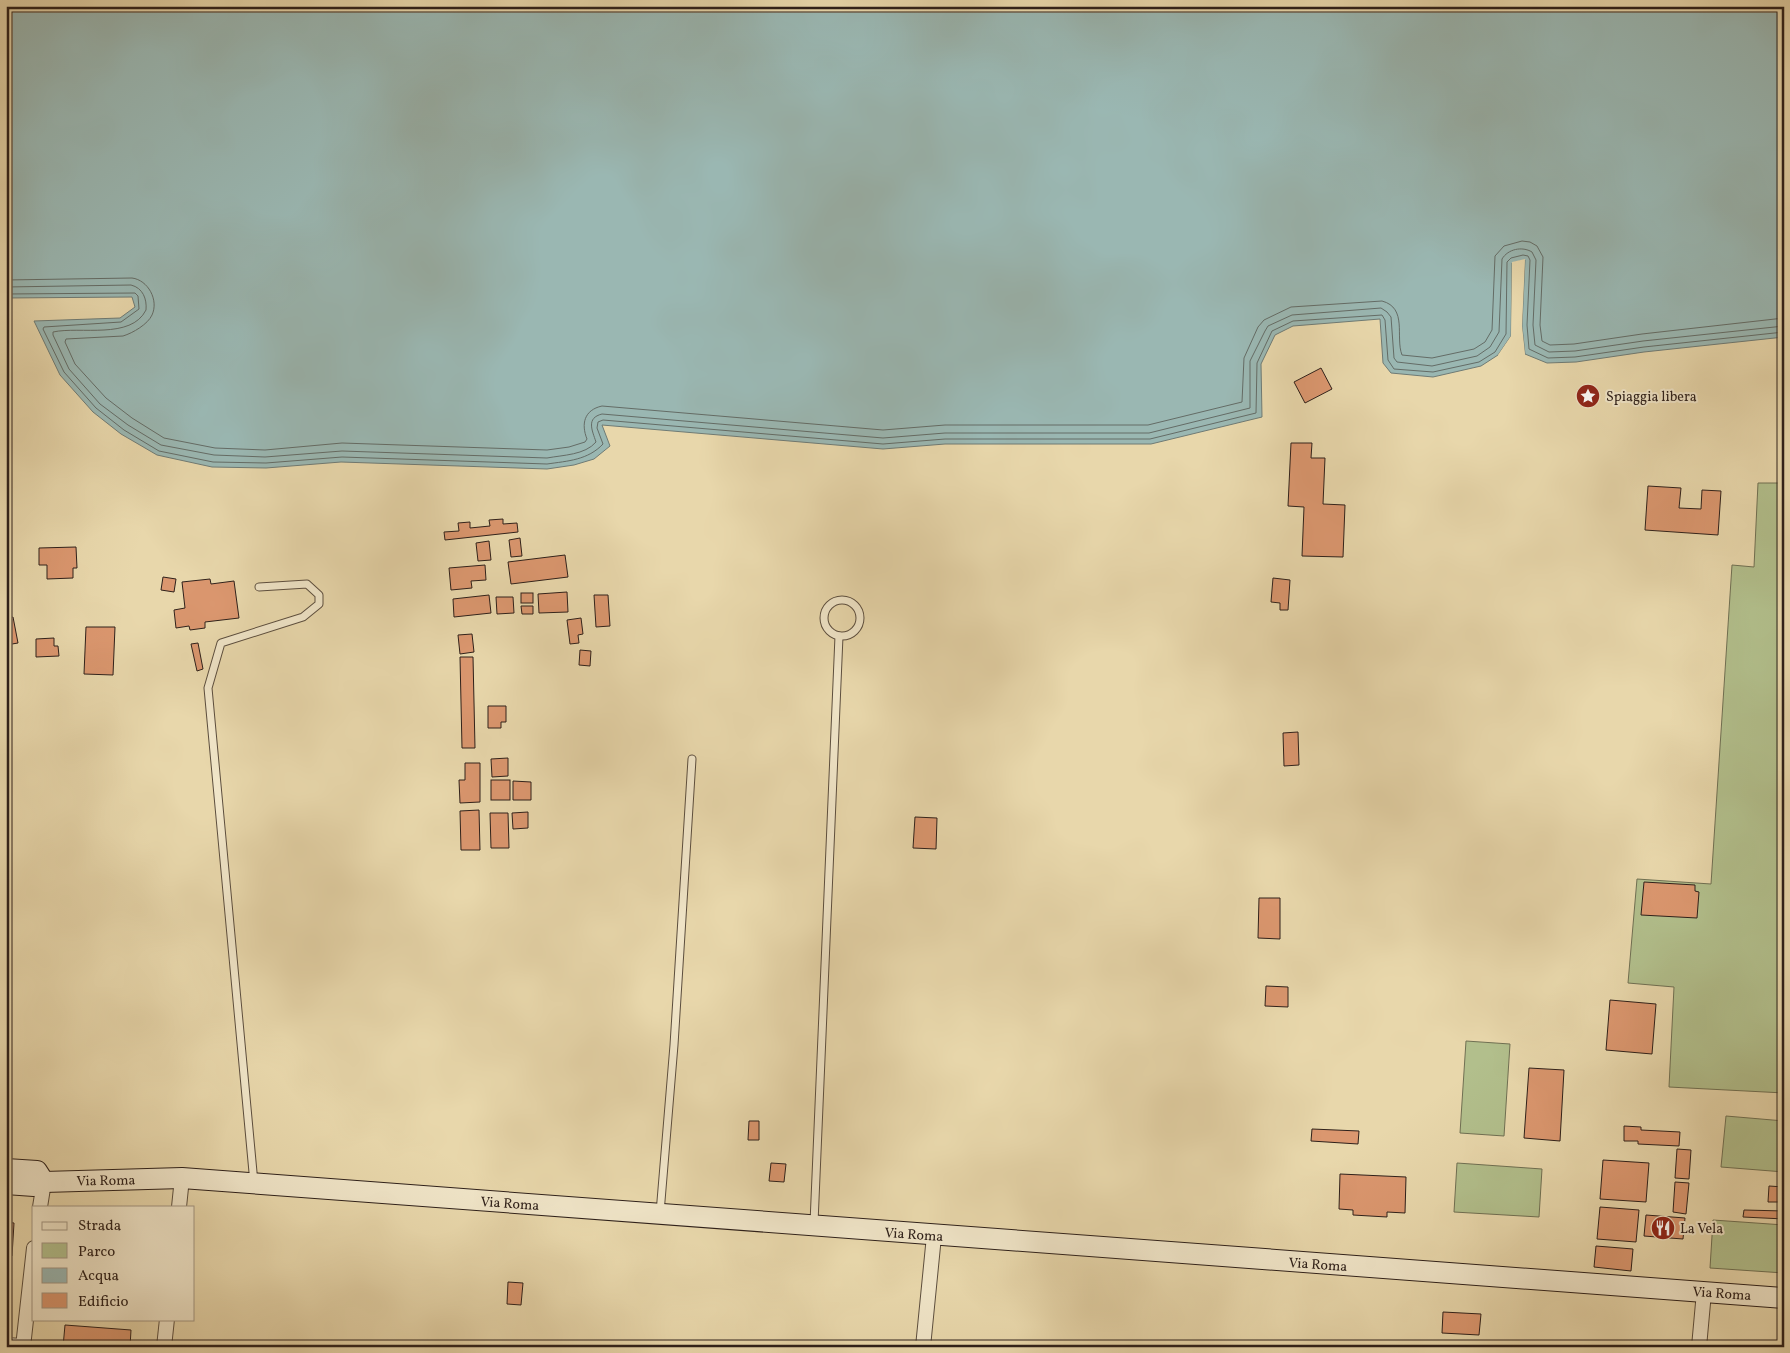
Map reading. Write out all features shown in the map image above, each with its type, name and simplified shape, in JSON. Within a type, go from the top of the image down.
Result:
[{"type":"street","points":[[6,1169],[37,1171],[44,1182],[40,1206]]},
{"type":"street","name":"Via Roma","points":[[6,1184],[34,1186],[44,1182],[182,1178],[934,1236],[1784,1298]]},
{"type":"street","points":[[179,1206],[182,1178]]},
{"type":"street","points":[[923,1347],[934,1236]]},
{"type":"street","points":[[6,1345],[23,1346],[32,1266]]},
{"type":"street","points":[[1699,1347],[1704,1292]]},
{"type":"street","points":[[164,1347],[167,1320]]},
{"type":"lane","points":[[254,1184],[208,688],[221,643],[303,617],[319,604],[319,595],[307,584],[259,587]]},
{"type":"lane","points":[[845,600],[856,606],[860,618],[859,624],[851,634],[839,636],[834,635],[826,627],[824,616],[829,606],[834,602],[845,600]]},
{"type":"lane","points":[[814,1226],[839,636]]},
{"type":"lane","points":[[660,1215],[674,1046],[692,759]]},
{"type":"green space","points":[[1758,483],[1784,483],[1784,1093],[1669,1087],[1674,987],[1628,983],[1637,879],[1711,884],[1732,565],[1754,567]]},
{"type":"green space","points":[[1466,1041],[1510,1044],[1504,1136],[1460,1133]]},
{"type":"green space","points":[[1726,1116],[1784,1121],[1784,1172],[1721,1167]]},
{"type":"green space","points":[[1457,1163],[1542,1169],[1539,1217],[1454,1212]]},
{"type":"green space","points":[[1713,1220],[1784,1225],[1784,1273],[1710,1268]]},
{"type":"water","points":[[6,6],[1784,6],[1784,337],[1644,352],[1576,362],[1547,363],[1525,354],[1522,326],[1525,260],[1512,263],[1511,336],[1498,355],[1481,366],[1433,377],[1391,373],[1383,363],[1380,319],[1293,326],[1275,335],[1261,364],[1262,417],[1151,444],[945,444],[883,449],[602,425],[610,446],[594,459],[574,465],[547,469],[341,462],[266,468],[212,467],[157,455],[121,434],[93,412],[60,375],[34,321],[120,318],[135,307],[132,297],[6,298]]},
{"type":"pier","points":[[1525,259],[1522,326],[1525,354],[1522,354],[1519,326],[1522,263],[1515,264],[1513,337],[1501,355],[1498,355],[1511,336],[1512,262]]},
{"type":"building","points":[[1321,368],[1332,389],[1305,403],[1294,382]]},
{"type":"building","points":[[1291,443],[1312,443],[1311,458],[1325,458],[1323,504],[1345,505],[1343,557],[1302,556],[1304,507],[1288,506]]},
{"type":"building","points":[[1648,486],[1681,488],[1679,508],[1701,509],[1702,490],[1721,491],[1718,535],[1645,530]]},
{"type":"building","points":[[503,519],[503,524],[517,523],[518,532],[445,540],[444,532],[459,531],[458,523],[470,522],[470,528],[490,526],[489,520]]},
{"type":"building","points":[[520,538],[522,556],[511,557],[509,540]]},
{"type":"building","points":[[489,541],[491,560],[478,561],[476,543]]},
{"type":"building","points":[[76,547],[77,568],[73,568],[73,578],[47,579],[47,565],[39,565],[39,548]]},
{"type":"building","points":[[565,555],[568,577],[511,584],[508,562]]},
{"type":"building","points":[[485,565],[486,580],[471,581],[472,588],[451,590],[449,568]]},
{"type":"building","points":[[163,577],[176,579],[174,592],[161,590]]},
{"type":"building","points":[[1273,578],[1290,580],[1288,610],[1280,610],[1280,603],[1271,602]]},
{"type":"building","points":[[210,579],[211,584],[234,581],[239,618],[205,622],[205,628],[190,630],[189,626],[176,628],[174,610],[185,608],[182,582]]},
{"type":"building","points":[[567,592],[568,612],[539,613],[538,594]]},
{"type":"building","points":[[521,593],[533,593],[533,603],[521,603]]},
{"type":"building","points":[[489,595],[491,613],[454,617],[453,599]]},
{"type":"building","points":[[594,595],[608,595],[610,626],[596,627]]},
{"type":"building","points":[[496,597],[513,597],[514,613],[497,614]]},
{"type":"building","points":[[521,606],[533,606],[533,614],[522,614]]},
{"type":"building","points":[[13,617],[18,643],[6,645],[6,619]]},
{"type":"building","points":[[581,618],[583,634],[578,635],[579,643],[570,644],[567,620]]},
{"type":"building","points":[[86,627],[115,627],[113,675],[84,674]]},
{"type":"building","points":[[472,634],[474,652],[460,654],[458,635]]},
{"type":"building","points":[[54,638],[54,646],[58,646],[59,656],[36,657],[36,639]]},
{"type":"building","points":[[198,643],[203,669],[197,671],[191,644]]},
{"type":"building","points":[[580,650],[591,651],[590,666],[579,665]]},
{"type":"building","points":[[460,657],[473,657],[475,748],[462,748]]},
{"type":"building","points":[[488,706],[506,706],[506,722],[501,722],[501,728],[488,728]]},
{"type":"building","points":[[1298,732],[1299,765],[1284,766],[1283,733]]},
{"type":"building","points":[[508,758],[508,776],[492,777],[491,759]]},
{"type":"building","points":[[465,763],[480,763],[480,802],[460,803],[459,780],[465,780]]},
{"type":"building","points":[[491,780],[510,780],[510,800],[491,800]]},
{"type":"building","points":[[513,781],[531,782],[531,800],[513,800]]},
{"type":"building","points":[[479,810],[480,850],[461,850],[460,811]]},
{"type":"building","points":[[528,812],[528,828],[513,829],[512,813]]},
{"type":"building","points":[[490,813],[508,813],[509,848],[491,848]]},
{"type":"building","points":[[915,817],[937,818],[936,849],[913,848]]},
{"type":"building","points":[[1644,882],[1695,885],[1695,891],[1699,892],[1697,918],[1641,915]]},
{"type":"building","points":[[1259,898],[1280,898],[1280,939],[1258,938]]},
{"type":"building","points":[[1266,986],[1288,987],[1288,1007],[1265,1006]]},
{"type":"building","points":[[1610,1000],[1656,1004],[1652,1054],[1606,1050]]},
{"type":"building","points":[[1529,1068],[1564,1070],[1560,1141],[1524,1138]]},
{"type":"building","points":[[749,1121],[759,1121],[759,1140],[748,1140]]},
{"type":"building","points":[[1624,1126],[1641,1127],[1641,1130],[1680,1132],[1679,1146],[1638,1144],[1638,1141],[1624,1141]]},
{"type":"building","points":[[1312,1129],[1359,1131],[1358,1144],[1311,1141]]},
{"type":"building","points":[[1677,1149],[1691,1150],[1689,1179],[1675,1178]]},
{"type":"building","points":[[1603,1160],[1649,1163],[1646,1202],[1600,1199]]},
{"type":"building","points":[[771,1163],[786,1164],[784,1182],[769,1181]]},
{"type":"building","points":[[1340,1174],[1406,1177],[1405,1213],[1387,1212],[1387,1217],[1353,1215],[1353,1210],[1339,1209]]},
{"type":"building","points":[[1675,1182],[1689,1183],[1686,1214],[1673,1212]]},
{"type":"building","points":[[1769,1186],[1784,1187],[1784,1202],[1768,1202]]},
{"type":"building","points":[[1600,1207],[1639,1210],[1636,1242],[1597,1239]]},
{"type":"building","points":[[1744,1210],[1784,1211],[1784,1219],[1743,1217]]},
{"type":"building","points":[[1646,1215],[1685,1218],[1683,1239],[1644,1236]]},
{"type":"building","points":[[6,1222],[14,1223],[12,1256],[6,1255]]},
{"type":"building","points":[[1596,1246],[1633,1249],[1631,1271],[1594,1267]]},
{"type":"building","points":[[6,1275],[11,1276],[9,1315],[6,1314]]},
{"type":"building","points":[[508,1282],[523,1283],[521,1305],[507,1304]]},
{"type":"building","points":[[1443,1312],[1481,1314],[1479,1335],[1442,1333]]},
{"type":"building","points":[[65,1325],[131,1330],[130,1347],[63,1347]]},
{"type":"place","name":"Spiaggia libera","points":[[1588,396]]},
{"type":"place","name":"La Vela","points":[[1663,1228]]}]
